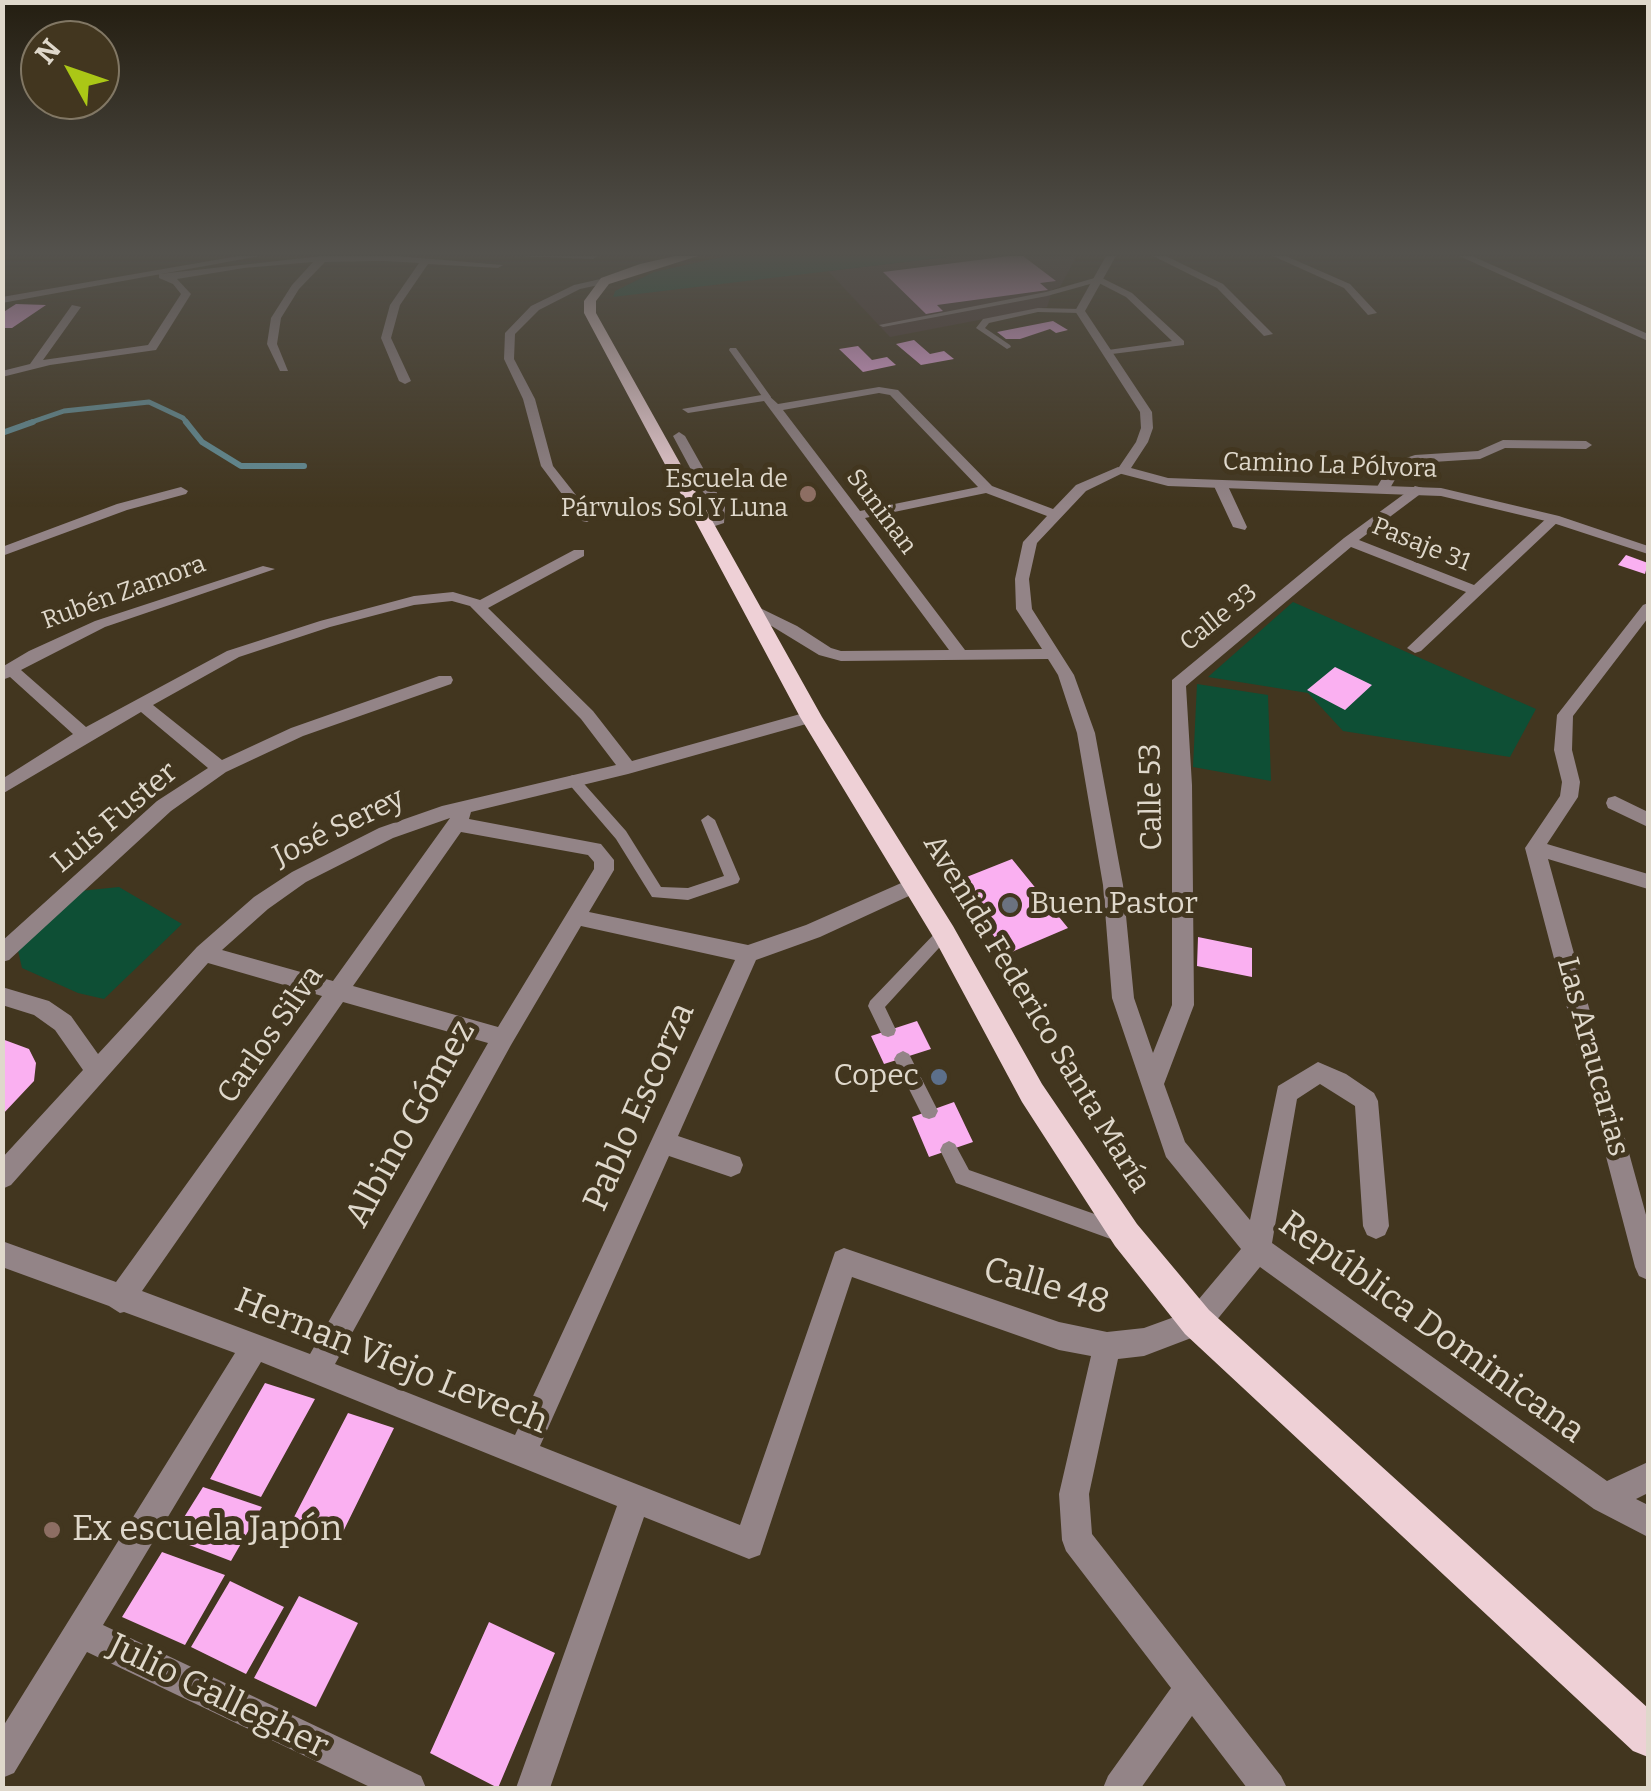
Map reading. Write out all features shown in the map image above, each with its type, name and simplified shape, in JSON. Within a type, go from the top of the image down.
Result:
[{"type":"main road","name":"Avenida Federico Santa María","points":[[605,340],[811,717],[944,933],[1032,1093],[1126,1234],[1197,1322],[1648,1736]]},
{"type":"street","points":[[34,364],[52,340]]},
{"type":"street","points":[[2,374],[34,364],[146,351],[158,340]]},
{"type":"street","points":[[273,340],[284,369]]},
{"type":"street","points":[[387,340],[405,381]]},
{"type":"street","points":[[510,340],[509,358],[530,399],[547,466],[587,518]]},
{"type":"street","points":[[1099,340],[1146,412],[1147,428],[1142,442],[1123,470]]},
{"type":"street","points":[[1108,353],[1180,343],[1176,340]]},
{"type":"street","points":[[688,409],[879,390],[894,392],[986,489],[1052,514]]},
{"type":"street","name":"Suninan","points":[[770,402],[960,654]]},
{"type":"street","points":[[679,436],[718,507],[719,520],[706,524]]},
{"type":"street","points":[[1384,487],[1396,466],[1415,459],[1480,455],[1503,444],[1586,445]]},
{"type":"street","name":"Camino La Pólvora","points":[[1123,470],[1168,482],[1420,489],[1554,518],[1648,550]]},
{"type":"street","name":"República Dominicana","points":[[1123,470],[1081,488],[1052,514],[1030,542],[1022,579],[1024,609],[1066,675],[1086,733],[1112,885],[1123,998],[1174,1150],[1258,1249],[1605,1498],[1648,1522]]},
{"type":"street","points":[[1220,484],[1240,527]]},
{"type":"street","points":[[856,516],[986,489]]},
{"type":"street","name":"Calle 33","points":[[1178,684],[1349,541],[1420,489]]},
{"type":"street","points":[[2,552],[122,506],[181,491]]},
{"type":"street","points":[[1415,648],[1554,518]]},
{"type":"street","name":"Pasaje 31","points":[[1349,541],[1476,591]]},
{"type":"street","points":[[478,607],[579,553]]},
{"type":"street","name":"Rubén Zamora","points":[[7,673],[47,647],[100,624],[268,569]]},
{"type":"street","points":[[2,788],[188,676],[272,638],[414,601],[453,596],[478,607],[587,715],[628,768]]},
{"type":"street","points":[[1648,608],[1565,716],[1562,750],[1571,782],[1569,797],[1535,848],[1648,881]]},
{"type":"street","points":[[755,611],[792,628],[825,652],[887,657],[1052,654]]},
{"type":"street","points":[[7,673],[85,735]]},
{"type":"street","name":"Luis Fuster","points":[[2,954],[164,806],[220,768],[297,732],[445,680]]},
{"type":"street","name":"Calle 53","points":[[1153,1084],[1183,1005],[1183,785],[1178,684]]},
{"type":"street","points":[[142,704],[220,768]]},
{"type":"street","name":"José Serey","points":[[2,1177],[204,953],[261,903],[299,877],[386,832],[811,717]]},
{"type":"street","points":[[1615,803],[1648,820]]},
{"type":"street","name":"Albino Gómez","points":[[316,1370],[503,1038],[604,870],[604,860],[594,849],[463,814]]},
{"type":"street","name":"Carlos Silva","points":[[120,1300],[463,814]]},
{"type":"street","name":"Las Araucarias","points":[[1535,848],[1648,1267]]},
{"type":"street","points":[[576,917],[748,954],[813,931],[915,885]]},
{"type":"street","points":[[204,953],[503,1038]]},
{"type":"street","name":"Pablo Escorza","points":[[522,1454],[748,954]]},
{"type":"street","points":[[2,996],[42,1008],[63,1023],[96,1070]]},
{"type":"street","points":[[1258,1249],[1286,1093],[1318,1072],[1366,1101],[1376,1226]]},
{"type":"street","points":[[662,1142],[731,1165]]},
{"type":"street","name":"Calle 48","points":[[750,1544],[844,1261],[1059,1336],[1107,1346],[1144,1342],[1197,1322],[1258,1249]]},
{"type":"street","name":"Hernan Viejo Levech","points":[[2,1254],[255,1346],[634,1501],[750,1544]]},
{"type":"street","points":[[2,1762],[255,1346]]},
{"type":"street","points":[[1107,1346],[1074,1494],[1078,1540],[1270,1788]]},
{"type":"street","points":[[1605,1498],[1648,1477]]},
{"type":"street","points":[[533,1788],[634,1501]]},
{"type":"street","name":"Julio Gallegher","points":[[82,1632],[409,1788]]},
{"type":"street","points":[[1120,1788],[1192,1688]]},
{"type":"lane","points":[[996,340],[1007,347]]},
{"type":"lane","points":[[733,350],[770,402]]},
{"type":"lane","points":[[573,780],[621,834],[657,893],[688,894],[733,879],[708,820]]},
{"type":"lane","points":[[888,1030],[876,1006],[944,933]]},
{"type":"lane","points":[[902,1058],[930,1111]]},
{"type":"lane","points":[[949,1150],[963,1177],[1126,1234]]},
{"type":"green space","points":[[1293,602],[1536,709],[1510,757],[1343,731],[1308,693],[1208,677]]},
{"type":"green space","points":[[1197,684],[1268,695],[1271,781],[1193,767]]},
{"type":"green space","points":[[119,887],[182,924],[104,999],[78,993],[22,968],[17,946],[80,891]]},
{"type":"building","points":[[914,340],[930,354],[944,351],[954,359],[921,365],[896,344]]},
{"type":"building","points":[[858,346],[872,360],[887,357],[896,365],[863,372],[839,349]]},
{"type":"building","points":[[1626,555],[1648,563],[1645,574],[1618,565]]},
{"type":"building","points":[[1335,667],[1372,685],[1345,710],[1307,690]]},
{"type":"building","name":"Buen Pastor","points":[[1012,859],[1068,928],[1007,954],[954,882]]},
{"type":"building","points":[[1198,937],[1252,948],[1252,977],[1197,966]]},
{"type":"building","points":[[917,1021],[931,1049],[884,1064],[871,1036]]},
{"type":"building","points":[[2,1039],[29,1049],[36,1063],[34,1081],[2,1115]]},
{"type":"building","points":[[954,1102],[973,1142],[929,1157],[912,1117]]},
{"type":"building","points":[[265,1383],[315,1399],[261,1497],[210,1479]]},
{"type":"building","points":[[348,1413],[394,1428],[340,1538],[292,1521]]},
{"type":"building","points":[[203,1487],[262,1507],[231,1561],[171,1538]]},
{"type":"building","points":[[162,1552],[225,1575],[185,1645],[122,1617]]},
{"type":"building","points":[[230,1581],[284,1607],[246,1674],[191,1647]]},
{"type":"building","points":[[299,1596],[358,1623],[316,1707],[254,1678]]},
{"type":"building","points":[[489,1622],[555,1653],[498,1788],[430,1753]]},
{"type":"waterway","points":[[26,424],[64,411],[149,402],[188,424]]},
{"type":"waterway","points":[[2,433],[33,422]]},
{"type":"waterway","points":[[186,422],[202,442],[241,466],[304,466]]},
{"type":"place","name":"Escuela de Párvulos Sol Y Luna","points":[[808,494]]},
{"type":"place","name":"Buen Pastor","points":[[1010,905]]},
{"type":"place","name":"Copec","points":[[939,1077]]},
{"type":"place","name":"Ex escuela Japón","points":[[52,1530]]}]
